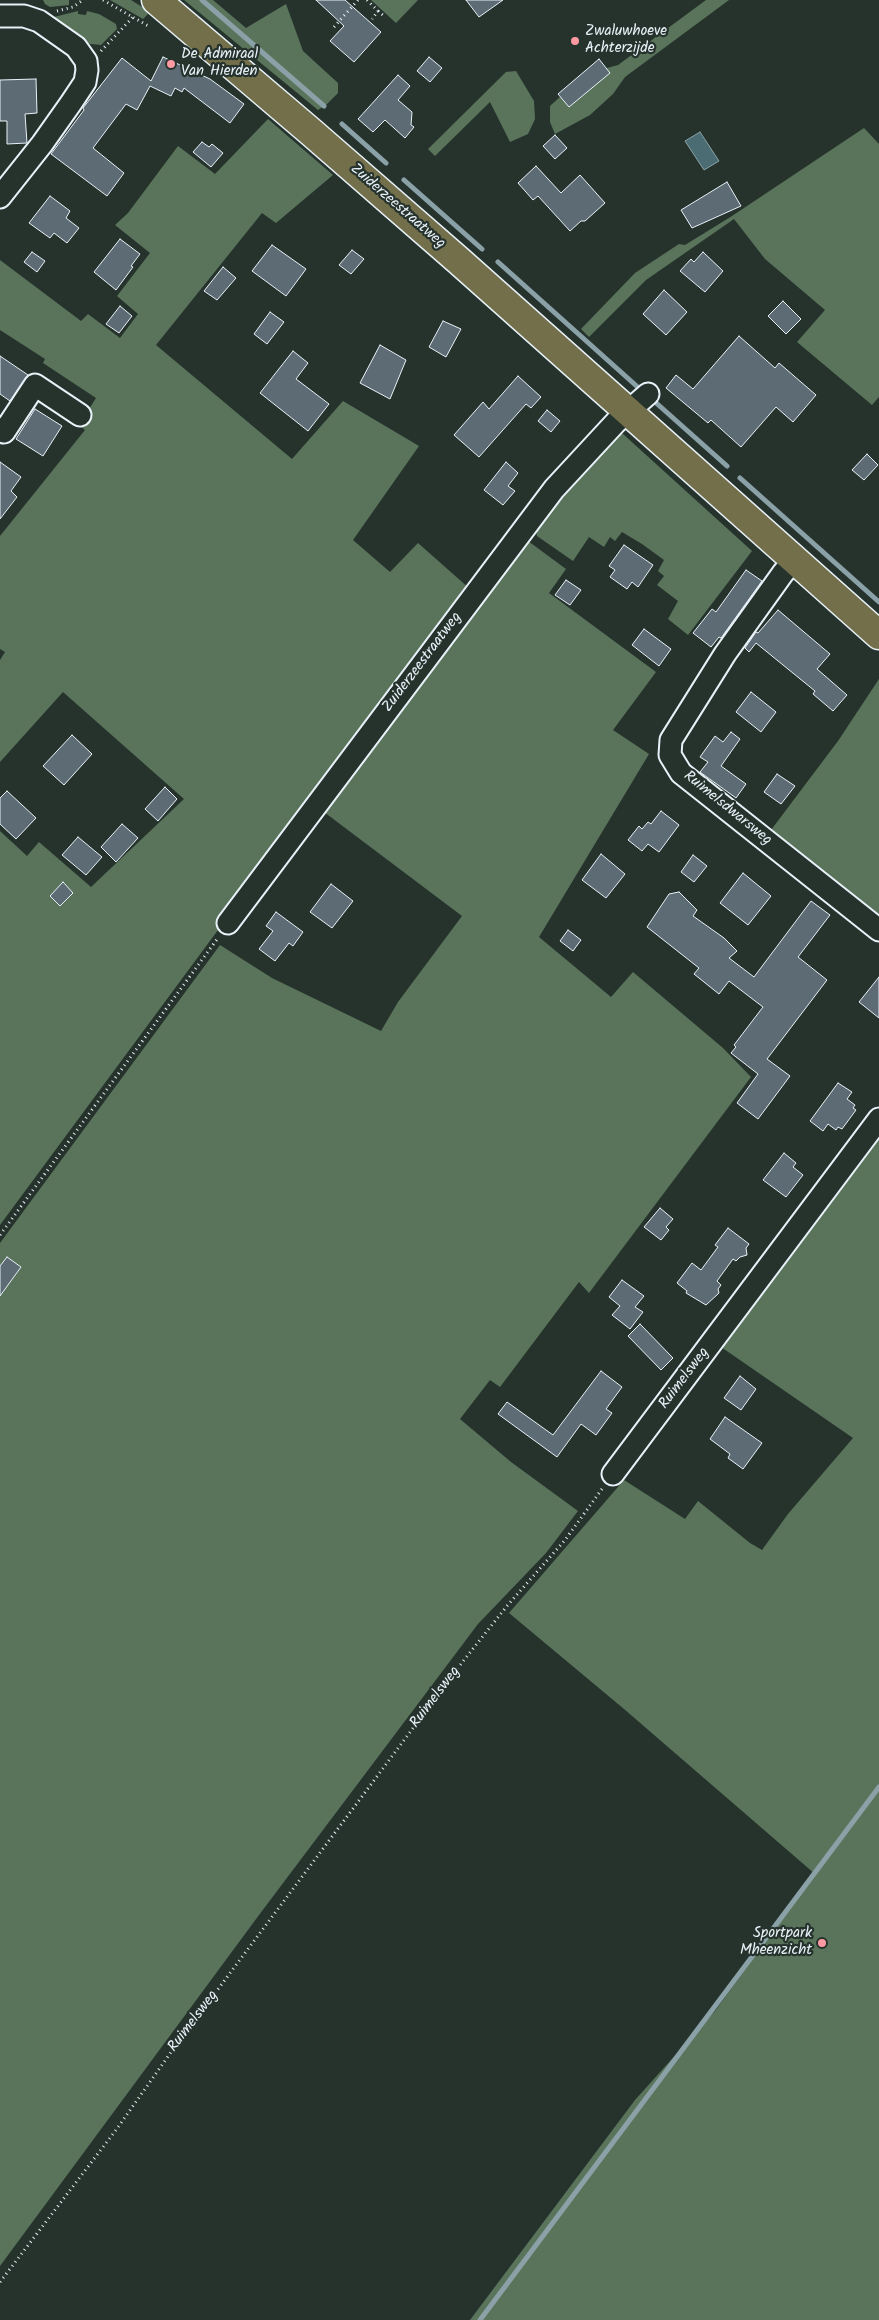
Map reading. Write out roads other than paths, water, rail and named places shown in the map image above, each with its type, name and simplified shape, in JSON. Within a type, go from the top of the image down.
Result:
[{"type":"main road","name":"Zuiderzeestraatweg","points":[[149,6],[205,40],[312,132],[879,635]]},
{"type":"street","points":[[0,16],[28,8],[39,21],[76,48],[86,61],[86,76],[76,96],[42,144],[0,197]]},
{"type":"street","points":[[0,429],[4,432],[35,385],[80,415]]},
{"type":"street","points":[[628,412],[648,394]]},
{"type":"street","name":"Zuiderzeestraatweg","points":[[228,923],[554,489],[616,422],[628,412]]},
{"type":"street","name":"Ruimelsdwarsweg","points":[[795,559],[783,572],[725,654],[671,740],[670,755],[681,773],[879,930]]},
{"type":"street","name":"Ruimelsweg","points":[[613,1474],[879,1119]]},
{"type":"water","points":[[700,132],[719,161],[704,170],[685,141]]},
{"type":"waterway","points":[[202,0],[324,106]]},
{"type":"waterway","points":[[342,124],[386,163]]},
{"type":"waterway","points":[[404,180],[482,249]]},
{"type":"waterway","points":[[498,262],[641,390]]},
{"type":"waterway","points":[[654,401],[727,466]]},
{"type":"waterway","points":[[740,478],[879,602]]},
{"type":"waterway","points":[[480,2320],[879,1787]]},
{"type":"place","name":"Zwaluwhoeve Achterzijde","points":[[575,41]]},
{"type":"place","name":"De Admiraal Van Hierden","points":[[171,64]]},
{"type":"place","name":"Sportpark Mheenzicht","points":[[822,1943]]}]
